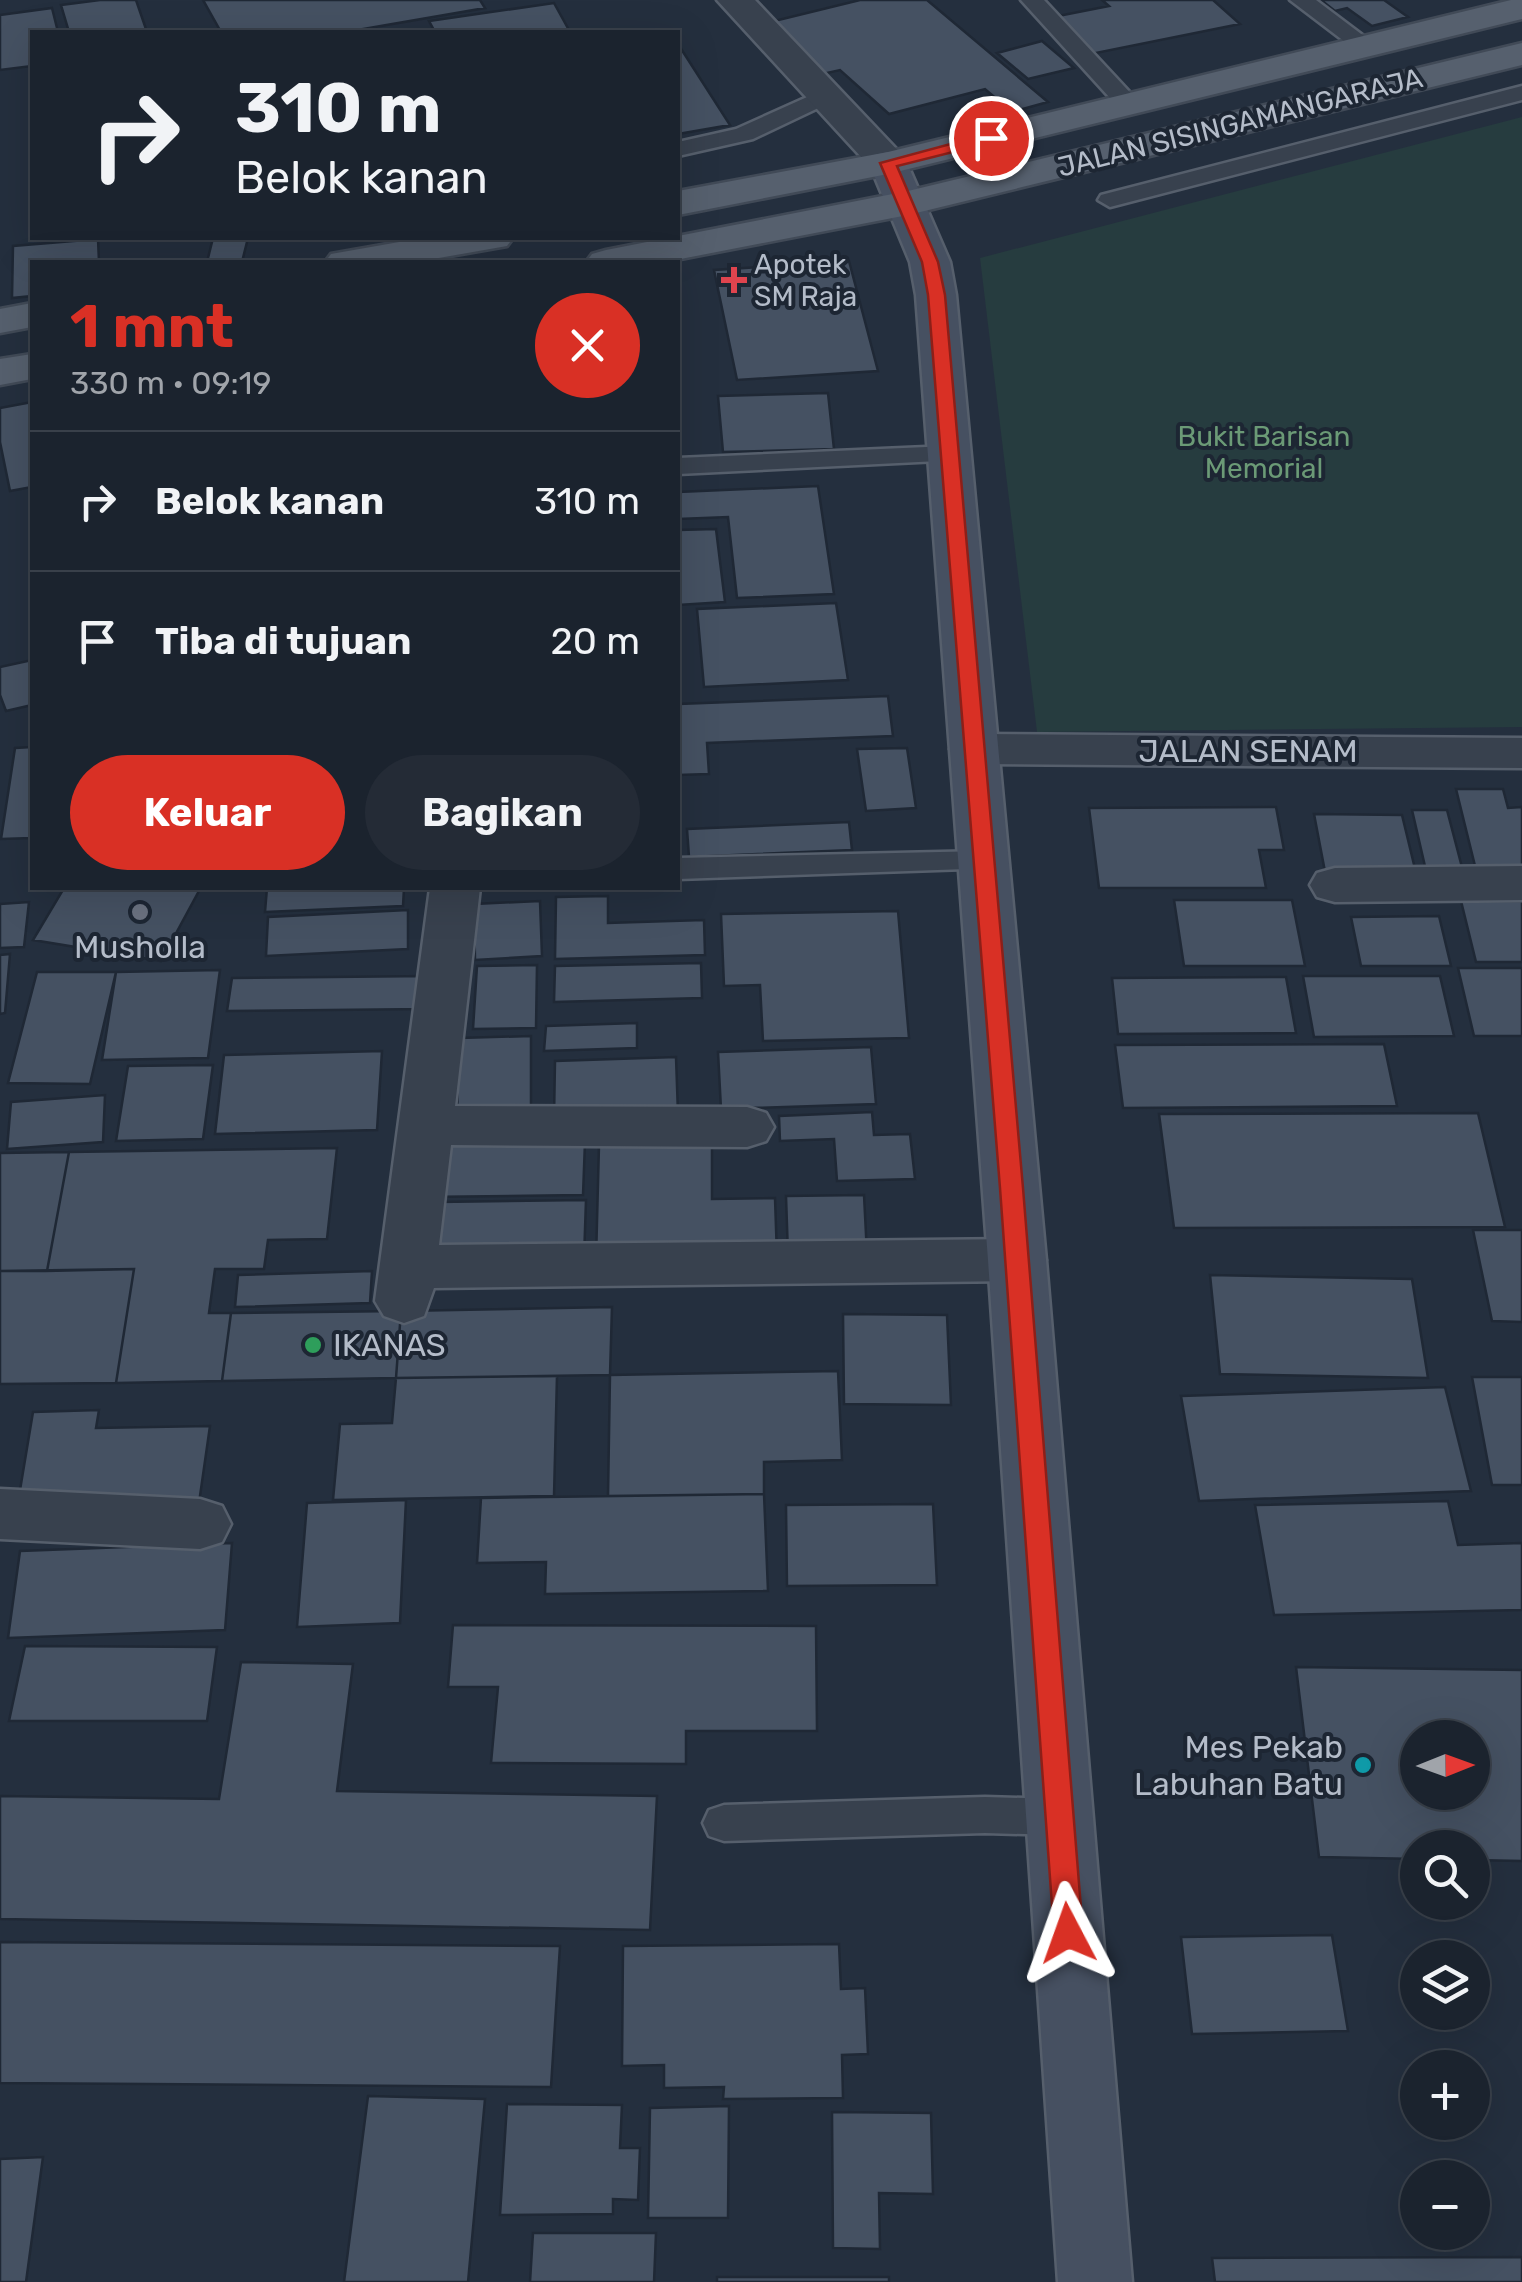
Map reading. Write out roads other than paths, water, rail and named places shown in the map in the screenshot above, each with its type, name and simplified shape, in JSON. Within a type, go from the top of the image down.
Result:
[{"type":"main road","name":"JALAN SISINGAMANGARAJA","points":[[680,202],[898,183],[1128,104],[1522,8]]},
{"type":"main road","name":"JALAN SISINGAMANGARAJA","points":[[613,260],[898,183],[1522,54]]},
{"type":"main road","points":[[357,260],[480,240]]},
{"type":"main road","points":[[0,321],[30,315]]},
{"type":"main road","points":[[0,372],[30,366]]},
{"type":"street","points":[[736,0],[825,96],[898,183],[930,262],[936,295],[1017,1260],[1095,2282]]},
{"type":"street","name":"JALAN SENAM","points":[[974,749],[1522,753]]},
{"type":"street","points":[[1335,885],[1522,883]]},
{"type":"street","points":[[455,890],[406,1286],[1017,1260]]},
{"type":"street","points":[[425,1125],[747,1127]]},
{"type":"street","points":[[0,1514],[200,1524]]},
{"type":"lane","points":[[1032,0],[1128,104]]},
{"type":"lane","points":[[1301,0],[1365,46]]},
{"type":"lane","points":[[1110,200],[1522,93]]},
{"type":"lane","points":[[680,149],[744,134],[825,96]]},
{"type":"lane","points":[[680,466],[949,454]]},
{"type":"lane","points":[[680,868],[985,861]]},
{"type":"lane","points":[[724,1823],[985,1815],[1060,1817]]},
{"type":"place","name":"Apotek SM Raja","points":[[734,280]]},
{"type":"place","name":"Musholla","points":[[140,912]]},
{"type":"place","name":"IKANAS","points":[[313,1345]]},
{"type":"place","name":"Mes Pekab Labuhan Batu","points":[[1363,1765]]},
{"type":"park label","name":"Bukit Barisan Memorial","points":[[1264,452]]}]
